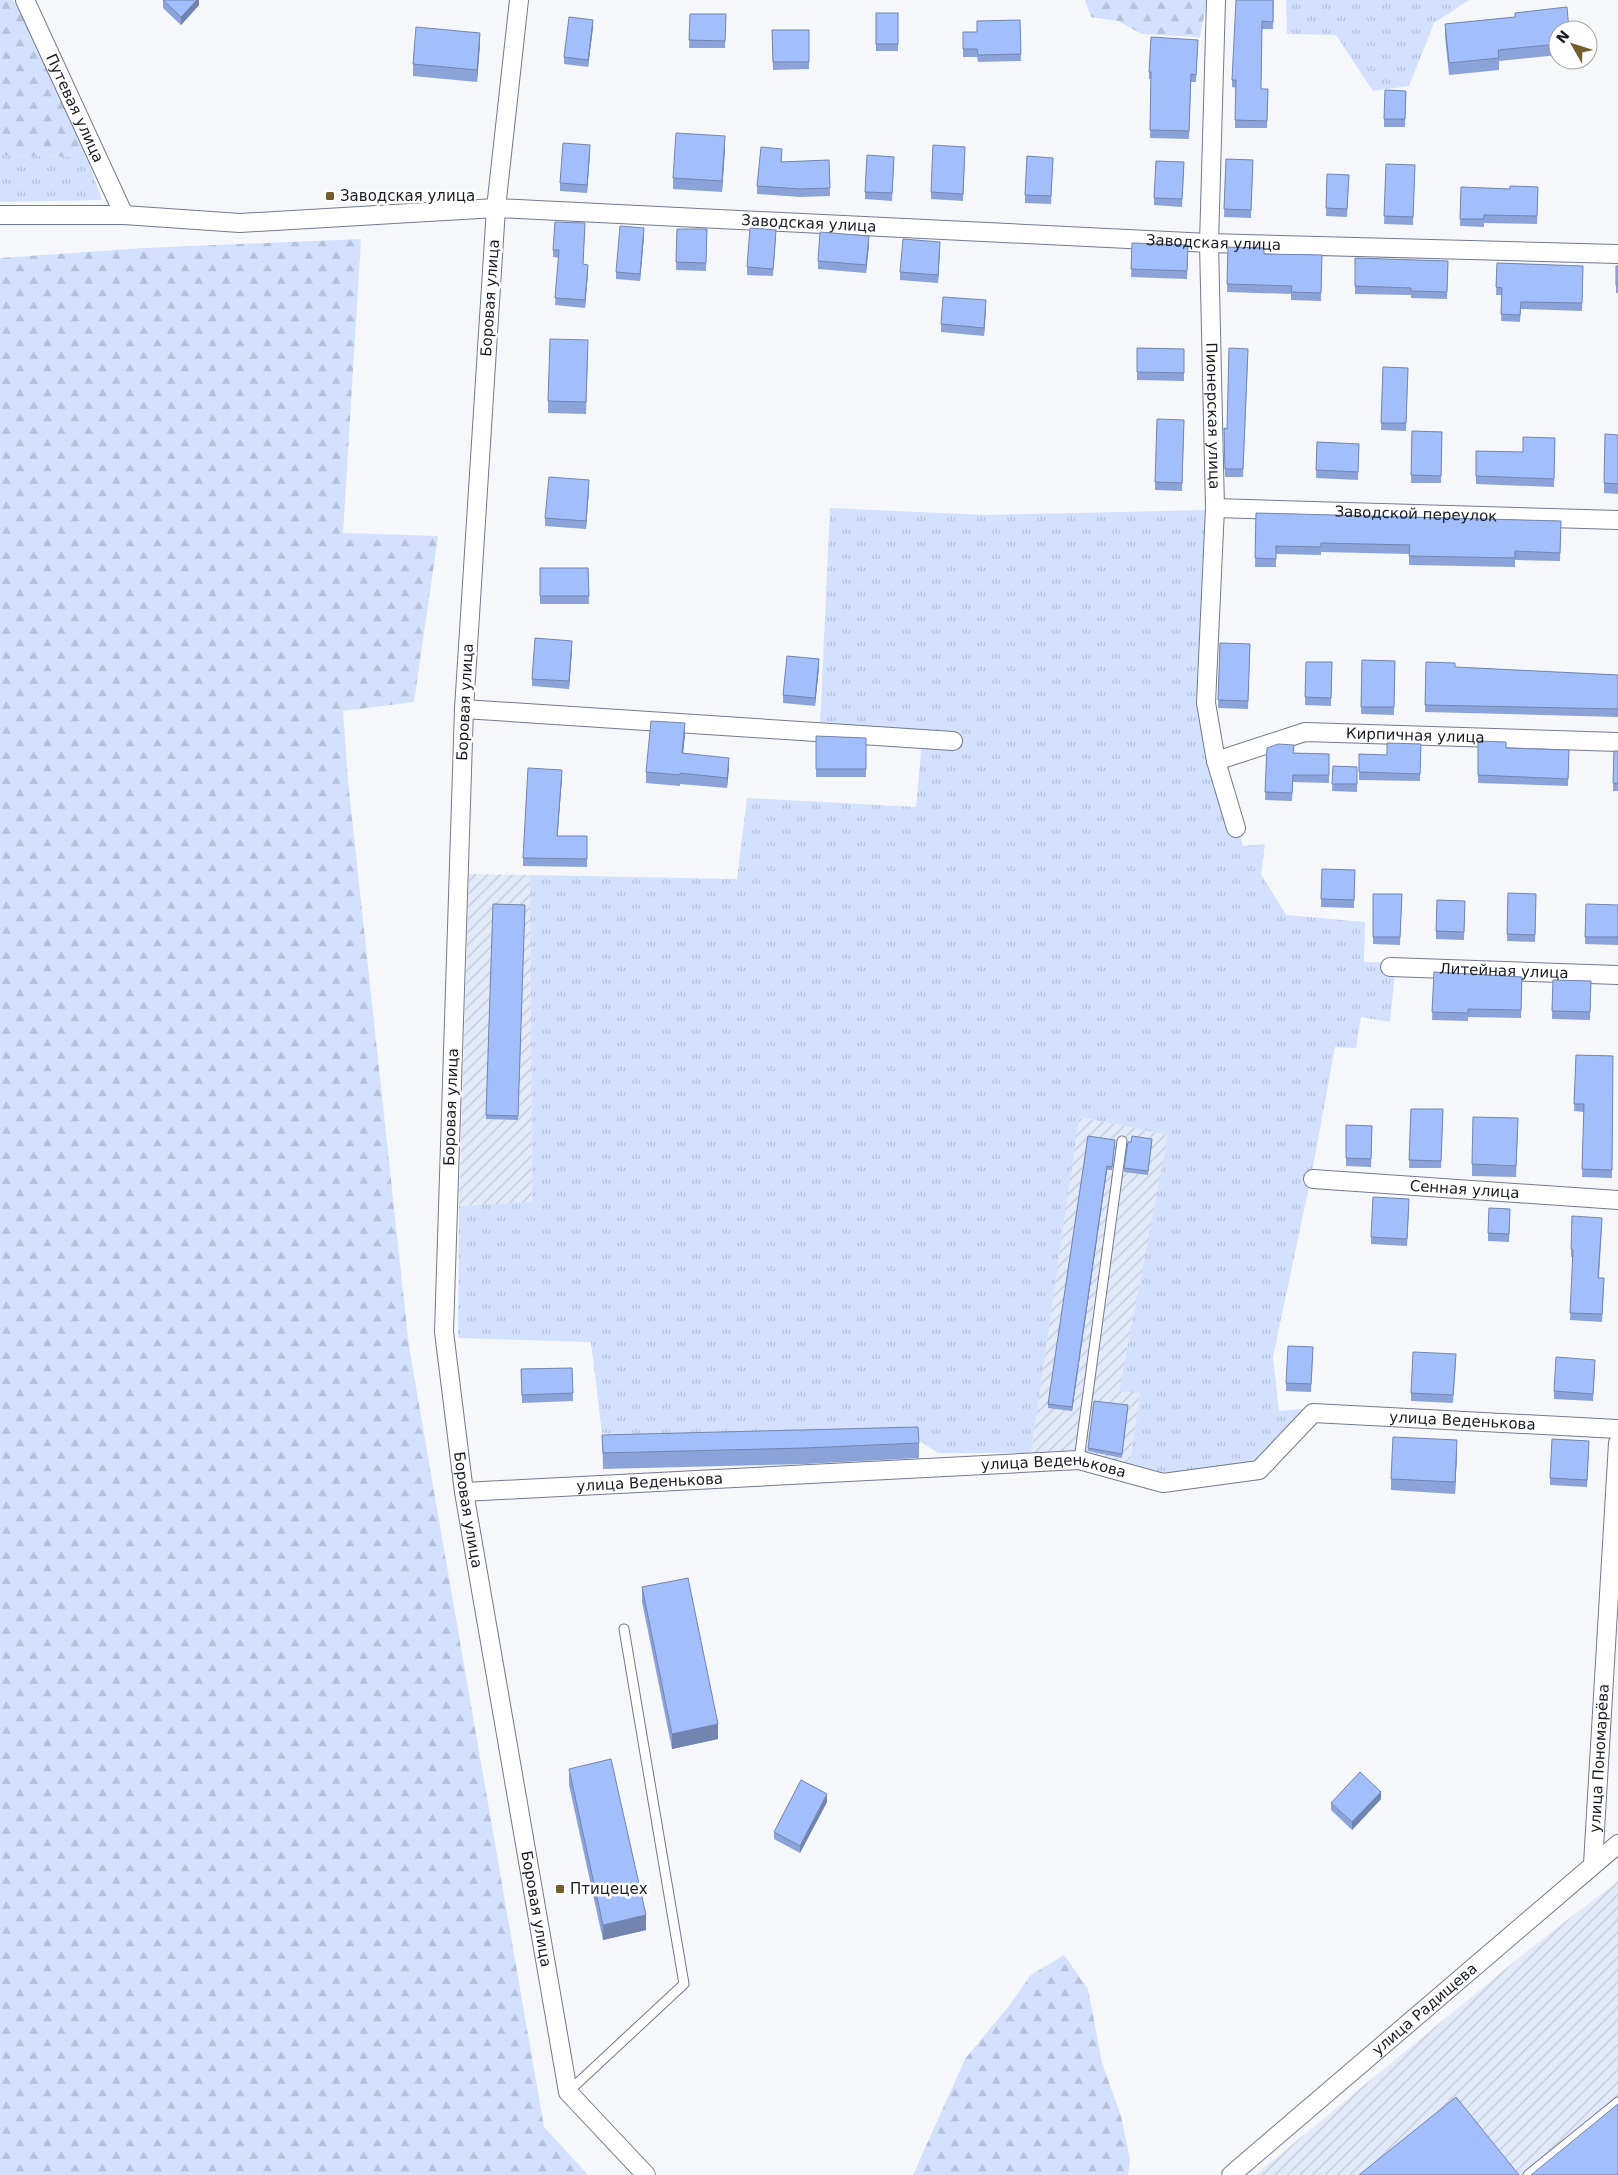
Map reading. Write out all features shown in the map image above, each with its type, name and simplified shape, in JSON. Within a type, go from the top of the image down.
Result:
[{"type":"street","name":"Боровая улица","points":[[519,0],[496,208],[464,709],[444,1332],[464,1492],[568,2092]]},
{"type":"street","name":"Пионерская улица","points":[[1216,0],[1209,243],[1215,508],[1206,703],[1216,761],[1236,828]]},
{"type":"street","name":"Путевая улица","points":[[31,2],[124,215]]},
{"type":"street","name":"Заводская улица","points":[[0,216],[124,215],[240,224],[496,208],[1209,243],[1618,254]]},
{"type":"street","name":"Заводской переулок","points":[[1215,508],[1618,520]]},
{"type":"street","points":[[464,709],[953,741]]},
{"type":"street","name":"Кирпичная улица","points":[[1216,761],[1305,732],[1618,742]]},
{"type":"street","name":"Литейная улица","points":[[1390,968],[1618,975]]},
{"type":"street","name":"Сенная улица","points":[[1313,1179],[1618,1200]]},
{"type":"street","name":"улица Веденькова","points":[[464,1492],[1079,1460],[1163,1483],[1259,1470],[1313,1413],[1618,1429]]},
{"type":"street","name":"улица Пономарёва","points":[[1593,1864],[1618,1443]]},
{"type":"street","name":"улица Радищева","points":[[1231,2175],[1618,1844]]},
{"type":"street","points":[[568,2092],[646,2175]]},
{"type":"lane","points":[[1079,1460],[1122,1142]]},
{"type":"lane","points":[[568,2092],[684,1984],[624,1629]]},
{"type":"lane","points":[[1528,2175],[1618,2102]]},
{"type":"shaded area","points":[[469,874],[530,875],[532,1203],[459,1206]]},
{"type":"shaded area","points":[[1078,1117],[1169,1135],[1119,1391],[1140,1392],[1129,1469],[1067,1451],[1031,1453]]},
{"type":"shaded area","points":[[1618,1881],[1618,2175],[1255,2175],[1532,1947]]},
{"type":"green space","points":[[0,0],[13,0],[24,16],[84,149],[70,157],[0,155]]},
{"type":"green space","points":[[1085,0],[1207,0],[1200,37],[1142,34],[1118,21],[1091,17]]},
{"type":"green space","points":[[1286,0],[1469,0],[1434,23],[1409,86],[1373,91],[1336,35],[1287,34]]},
{"type":"green space","points":[[84,149],[102,200],[0,202],[0,155],[70,157]]},
{"type":"green space","points":[[361,239],[343,533],[438,536],[414,702],[343,711],[348,781],[409,1347],[544,2127],[588,2175],[0,2175],[0,258],[144,248]]},
{"type":"green space","points":[[830,508],[986,515],[1211,510],[1202,700],[1243,846],[1265,844],[1261,874],[1286,915],[1365,922],[1364,962],[1396,963],[1390,1022],[1361,1017],[1356,1048],[1335,1047],[1312,1172],[1273,1357],[1279,1411],[1313,1408],[1255,1465],[1166,1477],[1129,1469],[1140,1393],[1119,1391],[1168,1135],[1079,1117],[1031,1453],[938,1453],[911,1435],[706,1444],[602,1433],[591,1342],[458,1338],[459,1206],[532,1202],[530,875],[737,879],[747,798],[916,807],[922,741],[820,725]]},
{"type":"green space","points":[[1064,1955],[1088,1989],[1102,2063],[1121,2116],[1130,2160],[1128,2175],[913,2175],[965,2059],[1008,2007],[1031,1975]]},
{"type":"building","points":[[163,0],[197,0],[181,17]]},
{"type":"building","points":[[1236,0],[1273,0],[1273,22],[1262,21],[1261,89],[1268,89],[1267,121],[1235,120],[1236,80],[1232,80]]},
{"type":"building","points":[[1567,7],[1568,20],[1548,20],[1548,45],[1498,50],[1499,58],[1449,63],[1445,24],[1515,17],[1515,13]]},
{"type":"building","points":[[876,13],[898,13],[898,44],[876,44]]},
{"type":"building","points":[[690,14],[726,14],[725,41],[689,40]]},
{"type":"building","points":[[569,17],[593,20],[588,60],[564,57]]},
{"type":"building","points":[[1020,20],[1021,54],[978,55],[977,49],[963,49],[963,32],[977,32],[977,21]]},
{"type":"building","points":[[416,27],[480,33],[477,70],[413,64]]},
{"type":"building","points":[[772,30],[809,30],[809,62],[773,62]]},
{"type":"building","points":[[1151,37],[1198,40],[1196,75],[1191,74],[1189,131],[1150,130],[1151,72],[1149,72]]},
{"type":"building","points":[[1385,90],[1406,91],[1405,119],[1384,119]]},
{"type":"building","points":[[676,133],[725,136],[722,181],[673,178]]},
{"type":"building","points":[[563,143],[590,145],[587,185],[560,183]]},
{"type":"building","points":[[933,145],[965,147],[963,194],[931,192]]},
{"type":"building","points":[[761,147],[782,149],[781,162],[829,160],[830,188],[800,189],[757,186]]},
{"type":"building","points":[[867,155],[894,157],[892,193],[865,192]]},
{"type":"building","points":[[1027,156],[1053,158],[1051,196],[1025,195]]},
{"type":"building","points":[[1226,159],[1253,160],[1251,210],[1224,209]]},
{"type":"building","points":[[1156,161],[1184,162],[1182,199],[1154,198]]},
{"type":"building","points":[[1386,164],[1415,165],[1413,217],[1384,216]]},
{"type":"building","points":[[1327,174],[1349,175],[1347,209],[1326,208]]},
{"type":"building","points":[[1510,186],[1538,187],[1537,216],[1484,215],[1484,219],[1460,219],[1461,187],[1510,189]]},
{"type":"building","points":[[555,222],[585,223],[583,264],[588,265],[585,300],[555,298],[559,250],[553,250]]},
{"type":"building","points":[[620,226],[644,228],[640,274],[616,272]]},
{"type":"building","points":[[750,228],[776,230],[773,269],[747,267]]},
{"type":"building","points":[[677,229],[707,229],[706,263],[676,262]]},
{"type":"building","points":[[820,232],[869,236],[866,265],[818,261]]},
{"type":"building","points":[[903,239],[940,242],[938,275],[900,272]]},
{"type":"building","points":[[1132,243],[1188,245],[1187,271],[1131,269]]},
{"type":"building","points":[[1228,247],[1264,248],[1264,254],[1322,255],[1321,293],[1291,292],[1292,286],[1227,284]]},
{"type":"building","points":[[1355,258],[1448,261],[1447,292],[1411,291],[1411,288],[1355,286]]},
{"type":"building","points":[[1497,263],[1583,266],[1582,303],[1521,302],[1520,315],[1501,314],[1502,288],[1496,287]]},
{"type":"building","points":[[1616,266],[1618,266],[1618,285],[1616,285]]},
{"type":"building","points":[[943,297],[986,300],[984,328],[941,324]]},
{"type":"building","points":[[550,339],[588,340],[586,402],[548,401]]},
{"type":"building","points":[[1137,348],[1184,349],[1184,373],[1137,372]]},
{"type":"building","points":[[1229,348],[1248,349],[1243,469],[1225,469],[1224,428],[1227,429]]},
{"type":"building","points":[[1383,367],[1408,368],[1406,423],[1381,423]]},
{"type":"building","points":[[1157,419],[1184,420],[1182,483],[1155,482]]},
{"type":"building","points":[[1412,431],[1442,432],[1441,476],[1411,475]]},
{"type":"building","points":[[1605,434],[1618,435],[1618,484],[1604,483]]},
{"type":"building","points":[[1523,437],[1555,438],[1554,479],[1476,476],[1476,451],[1523,452]]},
{"type":"building","points":[[1317,442],[1359,444],[1358,472],[1316,470]]},
{"type":"building","points":[[549,477],[589,480],[586,521],[545,518]]},
{"type":"building","points":[[1256,513],[1561,521],[1560,553],[1515,551],[1515,558],[1409,556],[1410,545],[1321,543],[1321,547],[1276,546],[1276,559],[1255,558]]},
{"type":"building","points":[[540,568],[588,568],[589,596],[540,596]]},
{"type":"building","points":[[535,638],[572,641],[569,681],[532,679]]},
{"type":"building","points":[[1220,643],[1250,644],[1248,701],[1218,700]]},
{"type":"building","points":[[787,656],[819,659],[815,698],[783,695]]},
{"type":"building","points":[[1362,660],[1395,661],[1394,707],[1361,707]]},
{"type":"building","points":[[1306,662],[1332,662],[1331,698],[1305,697]]},
{"type":"building","points":[[1426,662],[1455,663],[1455,667],[1618,675],[1618,709],[1425,705]]},
{"type":"building","points":[[651,721],[685,723],[682,753],[729,758],[727,778],[680,773],[680,775],[646,772]]},
{"type":"building","points":[[816,736],[866,738],[866,769],[816,769]]},
{"type":"building","points":[[1478,741],[1506,742],[1506,748],[1569,750],[1568,779],[1478,775]]},
{"type":"building","points":[[1387,743],[1421,744],[1420,774],[1359,772],[1359,754],[1387,755]]},
{"type":"building","points":[[1278,744],[1294,745],[1293,753],[1329,754],[1329,775],[1293,775],[1292,793],[1265,792],[1267,748]]},
{"type":"building","points":[[1614,751],[1618,751],[1618,784],[1613,783]]},
{"type":"building","points":[[1333,766],[1357,767],[1357,784],[1332,784]]},
{"type":"building","points":[[528,768],[562,770],[557,836],[587,836],[587,859],[523,858]]},
{"type":"building","points":[[1322,869],[1355,870],[1354,900],[1321,899]]},
{"type":"building","points":[[1508,893],[1536,894],[1535,935],[1507,934]]},
{"type":"building","points":[[1373,894],[1402,894],[1400,937],[1373,937]]},
{"type":"building","points":[[1437,900],[1465,901],[1464,932],[1436,931]]},
{"type":"building","points":[[493,904],[525,905],[518,1116],[486,1115]]},
{"type":"building","points":[[1586,904],[1618,905],[1618,937],[1585,937]]},
{"type":"building","points":[[1434,972],[1522,977],[1521,1010],[1468,1009],[1468,1013],[1432,1012]]},
{"type":"building","points":[[1553,980],[1591,981],[1590,1012],[1552,1011]]},
{"type":"building","points":[[1576,1055],[1613,1056],[1612,1170],[1582,1169],[1584,1104],[1574,1104]]},
{"type":"building","points":[[1411,1109],[1443,1109],[1441,1161],[1409,1160]]},
{"type":"building","points":[[1473,1117],[1518,1118],[1516,1166],[1472,1164]]},
{"type":"building","points":[[1346,1125],[1372,1126],[1371,1159],[1346,1158]]},
{"type":"building","points":[[1088,1136],[1115,1140],[1112,1167],[1107,1166],[1072,1407],[1048,1404]]},
{"type":"building","points":[[1132,1136],[1152,1139],[1148,1171],[1124,1168],[1128,1142],[1131,1142]]},
{"type":"building","points":[[1373,1197],[1409,1199],[1407,1239],[1371,1237]]},
{"type":"building","points":[[1489,1208],[1510,1209],[1509,1234],[1488,1233]]},
{"type":"building","points":[[1572,1216],[1602,1218],[1598,1278],[1604,1278],[1602,1314],[1570,1313],[1573,1250],[1571,1249]]},
{"type":"building","points":[[1288,1346],[1313,1347],[1311,1384],[1286,1383]]},
{"type":"building","points":[[1413,1352],[1456,1354],[1453,1395],[1411,1393]]},
{"type":"building","points":[[1556,1357],[1595,1360],[1593,1394],[1554,1391]]},
{"type":"building","points":[[572,1368],[573,1393],[522,1395],[521,1369]]},
{"type":"building","points":[[1094,1401],[1128,1405],[1122,1454],[1088,1448]]},
{"type":"building","points":[[918,1427],[919,1443],[805,1448],[603,1453],[602,1435]]},
{"type":"building","points":[[1393,1437],[1457,1440],[1455,1482],[1391,1479]]},
{"type":"building","points":[[1552,1439],[1589,1441],[1587,1480],[1550,1478]]},
{"type":"building","points":[[688,1578],[718,1724],[672,1734],[642,1587]]},
{"type":"building","points":[[611,1759],[646,1915],[603,1925],[569,1769]]},
{"type":"building","points":[[1360,1772],[1381,1792],[1352,1822],[1331,1803]]},
{"type":"building","points":[[801,1780],[827,1794],[800,1846],[774,1832]]},
{"type":"building","points":[[1456,2097],[1519,2175],[1359,2175]]},
{"type":"building","points":[[1618,2104],[1618,2175],[1531,2175]]},
{"type":"place","name":"Заводская улица","points":[[330,196]]},
{"type":"place","name":"Птицецех","points":[[560,1889]]}]
